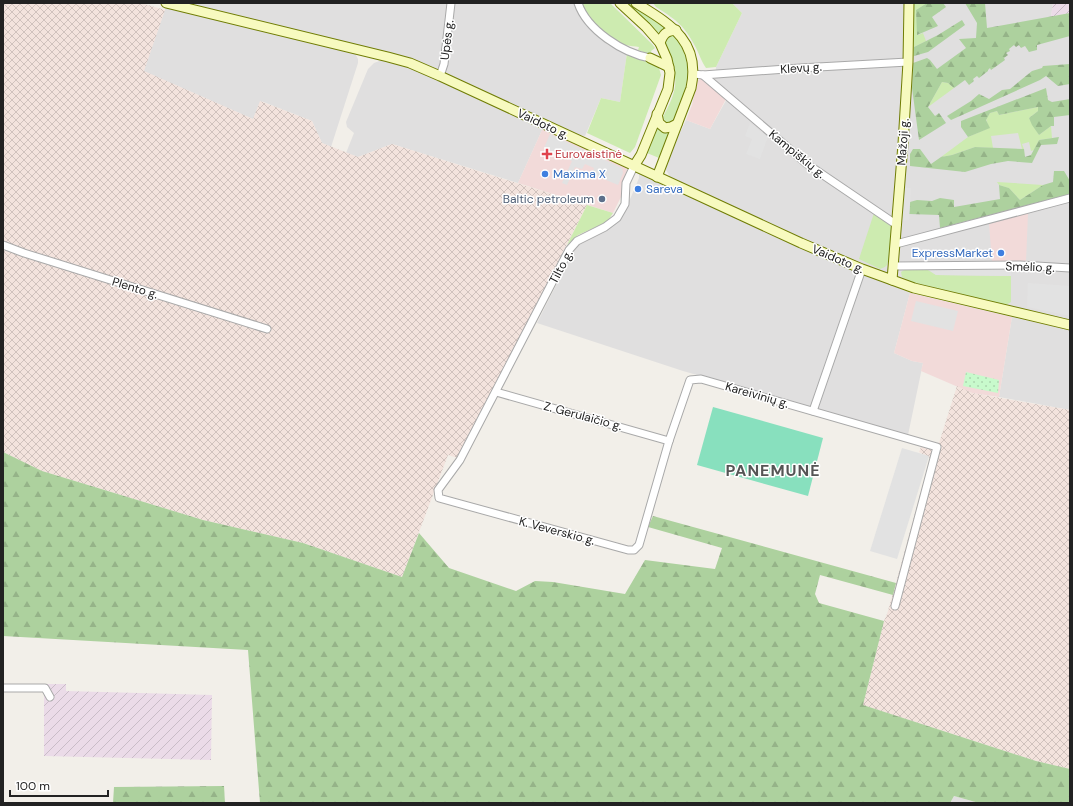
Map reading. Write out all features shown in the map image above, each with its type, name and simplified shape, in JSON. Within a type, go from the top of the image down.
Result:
[{"type":"main road","name":"Vaidoto g.","points":[[166,3],[410,63],[801,243],[862,269],[914,288],[1070,326]]},
{"type":"main road","name":"Tilto g.","points":[[620,3],[646,27],[661,45],[669,66],[669,83],[642,155],[634,166]]},
{"type":"main road","points":[[636,3],[648,7],[676,30],[686,44],[698,75],[676,124],[657,177]]},
{"type":"main road","name":"Mažoji g.","points":[[892,280],[896,244],[908,62],[909,3]]},
{"type":"main road","points":[[650,58],[657,54],[664,34],[669,31],[676,30]]},
{"type":"main road","points":[[650,58],[669,66]]},
{"type":"main road","points":[[658,114],[660,123],[665,128],[676,124]]},
{"type":"street","name":"Upės g.","points":[[440,76],[444,64],[451,3]]},
{"type":"street","points":[[578,3],[585,16],[609,41],[621,48],[650,58]]},
{"type":"street","name":"Klevų g.","points":[[698,75],[908,62]]},
{"type":"street","name":"Kampiškių g.","points":[[698,75],[807,164],[897,225]]},
{"type":"street","name":"Tilto g.","points":[[439,498],[438,490],[460,460],[573,244],[582,237],[611,223],[621,211],[625,204],[626,183],[634,166]]},
{"type":"street","points":[[896,244],[1070,198]]},
{"type":"street","name":"Plento g.","points":[[3,244],[24,253],[267,329]]},
{"type":"street","name":"Smėlio g.","points":[[894,266],[1020,265],[1070,268]]},
{"type":"street","points":[[862,269],[813,411],[937,448],[895,606]]},
{"type":"street","name":"Kareivinių g.","points":[[649,512],[690,380],[701,379],[813,411]]},
{"type":"street","name":"Z. Gerulaičio g.","points":[[496,392],[670,441]]},
{"type":"street","name":"K. Veverskio g.","points":[[439,498],[628,550],[634,550],[639,545],[649,512]]},
{"type":"street","points":[[3,688],[45,688],[50,697]]},
{"type":"shaded area","points":[[3,3],[141,3],[165,10],[144,71],[253,119],[260,101],[312,121],[322,143],[358,157],[392,144],[587,205],[458,458],[448,455],[402,577],[303,543],[203,520],[42,471],[3,452]]},
{"type":"shaded area","points":[[189,3],[575,3],[592,30],[608,45],[627,53],[620,102],[601,98],[585,136],[579,135],[437,69],[398,56]]},
{"type":"shaded area","points":[[732,3],[1053,3],[1051,17],[1070,13],[1070,320],[912,282],[878,271],[830,251],[670,177],[665,165],[686,120],[710,129],[729,95],[715,81],[716,67],[742,13]]},
{"type":"shaded area","points":[[1053,3],[1070,3],[1070,13],[1051,17]]},
{"type":"shaded area","points":[[166,7],[355,53],[358,63],[331,147],[322,143],[312,121],[261,101],[253,119],[143,71]]},
{"type":"shaded area","points":[[382,60],[419,71],[543,128],[518,183],[392,144],[358,157],[346,153],[354,133],[347,127],[346,122],[368,69],[374,63]]},
{"type":"shaded area","points":[[702,78],[726,99],[710,129],[686,120],[692,105],[697,81]]},
{"type":"shaded area","points":[[750,123],[768,137],[760,159],[746,154],[752,139],[745,136]]},
{"type":"shaded area","points":[[543,128],[626,167],[627,170],[622,183],[621,197],[613,213],[518,183]]},
{"type":"shaded area","points":[[550,134],[622,168],[623,173],[618,185],[592,174],[594,168],[585,164],[582,169],[575,167],[567,185],[562,183],[572,161],[544,148]]},
{"type":"shaded area","points":[[639,173],[738,219],[910,293],[894,353],[912,361],[923,363],[908,435],[683,371],[537,323],[575,248],[580,242],[607,230],[620,219],[639,178]]},
{"type":"shaded area","points":[[903,188],[911,188],[909,220],[900,221]]},
{"type":"shaded area","points":[[1028,213],[1026,261],[992,261],[989,224]]},
{"type":"shaded area","points":[[925,266],[1011,267],[1011,276],[936,275]]},
{"type":"shaded area","points":[[1028,283],[1070,286],[1070,316],[1027,307]]},
{"type":"shaded area","points":[[910,293],[1012,317],[999,397],[972,393],[921,371],[923,363],[912,361],[894,353]]},
{"type":"shaded area","points":[[916,301],[958,311],[953,331],[911,321]]},
{"type":"shaded area","points":[[1012,317],[1070,330],[1070,410],[999,397]]},
{"type":"shaded area","points":[[957,386],[972,393],[1070,410],[1070,769],[1036,761],[863,705],[884,621],[896,583],[930,458],[919,452],[924,440],[939,443]]},
{"type":"shaded area","points":[[902,448],[929,456],[897,559],[870,551]]},
{"type":"shaded area","points":[[44,684],[66,684],[66,691],[212,695],[211,760],[44,756]]},
{"type":"shaded area","points":[[954,796],[979,803],[950,803]]},
{"type":"green space","points":[[580,3],[610,3],[652,44],[655,48],[651,51],[652,54],[638,50],[639,47],[626,45],[609,38],[595,24]]},
{"type":"green space","points":[[624,3],[629,3],[659,22],[665,28],[658,33]]},
{"type":"green space","points":[[653,3],[732,3],[742,13],[716,67],[706,68],[691,39],[683,28]]},
{"type":"green space","points":[[913,3],[927,3],[916,10],[918,35],[923,33],[926,41],[914,47],[914,56],[910,58]]},
{"type":"green space","points":[[927,3],[943,3],[946,7],[932,17],[938,26],[917,35],[916,10]]},
{"type":"green space","points":[[965,3],[985,3],[987,28],[1070,13],[1070,36],[1037,45],[1037,50],[1029,52],[1025,46],[1021,48],[1019,45],[1016,47],[1014,45],[1009,49],[1010,51],[1006,53],[1008,55],[1004,58],[1005,60],[991,70],[990,68],[979,78],[977,76],[969,85],[965,80],[954,88],[948,83],[942,82],[928,107],[935,116],[939,113],[946,123],[919,140],[912,88],[913,63],[927,58],[937,69],[966,48],[959,39],[976,38],[977,23]]},
{"type":"green space","points":[[962,20],[965,25],[928,52],[914,56],[914,47],[938,35]]},
{"type":"green space","points":[[672,35],[677,38],[684,52],[688,74],[680,105],[675,118],[669,124],[666,123],[663,117],[673,95],[675,76],[673,64],[665,42],[668,36]]},
{"type":"green space","points":[[627,53],[656,65],[659,68],[661,75],[635,147],[630,153],[587,133],[601,98],[620,102]]},
{"type":"green space","points":[[1070,64],[1070,84],[1058,86],[1046,76],[951,120],[947,116],[971,101],[979,94],[989,99],[1002,90],[1010,89],[1032,71],[1042,68],[1043,66]]},
{"type":"green space","points":[[942,82],[948,83],[954,88],[928,107]]},
{"type":"green space","points":[[1046,88],[1048,100],[1052,102],[1070,99],[1070,115],[1054,117],[1054,126],[1051,126],[1039,135],[1029,118],[1038,111],[1038,107],[999,115],[997,111],[990,113],[986,120],[990,128],[968,137],[961,127],[961,121]]},
{"type":"green space","points":[[1038,107],[1038,111],[1029,118],[1039,135],[1051,126],[1052,138],[1039,140],[1034,150],[1031,151],[1029,142],[1022,144],[1024,149],[1022,149],[1018,133],[991,136],[993,148],[975,147],[941,157],[968,137],[989,128],[986,119],[990,113],[997,111],[999,115]]},
{"type":"green space","points":[[656,127],[669,132],[659,158],[647,153]]},
{"type":"green space","points":[[1059,137],[1057,144],[1041,145],[1032,163],[1008,161],[991,164],[965,172],[910,166],[910,154],[913,149],[920,149],[931,164],[941,157],[975,147],[1024,149],[1025,157],[1031,155],[1039,140]]},
{"type":"green space","points":[[1054,171],[1064,171],[1070,181],[1070,194],[940,228],[939,215],[909,214],[910,202],[917,200],[932,201],[940,198],[954,200],[954,207],[1000,199],[999,185],[1009,188],[1020,200],[1043,185],[1053,182]]},
{"type":"green space","points":[[997,182],[1043,185],[1020,200],[1009,188],[999,185]]},
{"type":"green space","points":[[587,205],[613,213],[607,222],[578,235],[567,245]]},
{"type":"green space","points":[[874,213],[890,224],[893,228],[890,261],[888,261],[885,267],[880,269],[859,259]]},
{"type":"green space","points":[[927,268],[936,275],[1011,276],[1011,302],[1006,305],[912,282],[902,277],[901,272],[904,270]]},
{"type":"green space","points":[[966,372],[999,380],[998,393],[963,386]]},
{"type":"green space","points":[[713,407],[823,438],[808,496],[697,465]]},
{"type":"green space","points":[[3,452],[42,471],[203,520],[303,543],[402,577],[419,533],[449,568],[516,591],[535,581],[553,582],[625,594],[645,560],[715,569],[722,548],[648,527],[653,516],[896,583],[893,595],[820,575],[815,594],[819,603],[884,621],[863,705],[1036,761],[1070,769],[1070,803],[979,803],[954,796],[950,803],[260,803],[248,650],[3,636]]},
{"type":"green space","points":[[224,786],[225,803],[113,803],[114,787]]},
{"type":"place","name":"Eurovaistinė","points":[[547,154]]},
{"type":"place","name":"Maxima X","points":[[545,174]]},
{"type":"place","name":"Sareva","points":[[638,189]]},
{"type":"place","name":"Baltic petroleum","points":[[602,199]]},
{"type":"place","name":"ExpressMarket","points":[[1001,253]]},
{"type":"district","name":"PANEMUNĖ","points":[[773,470]]}]
